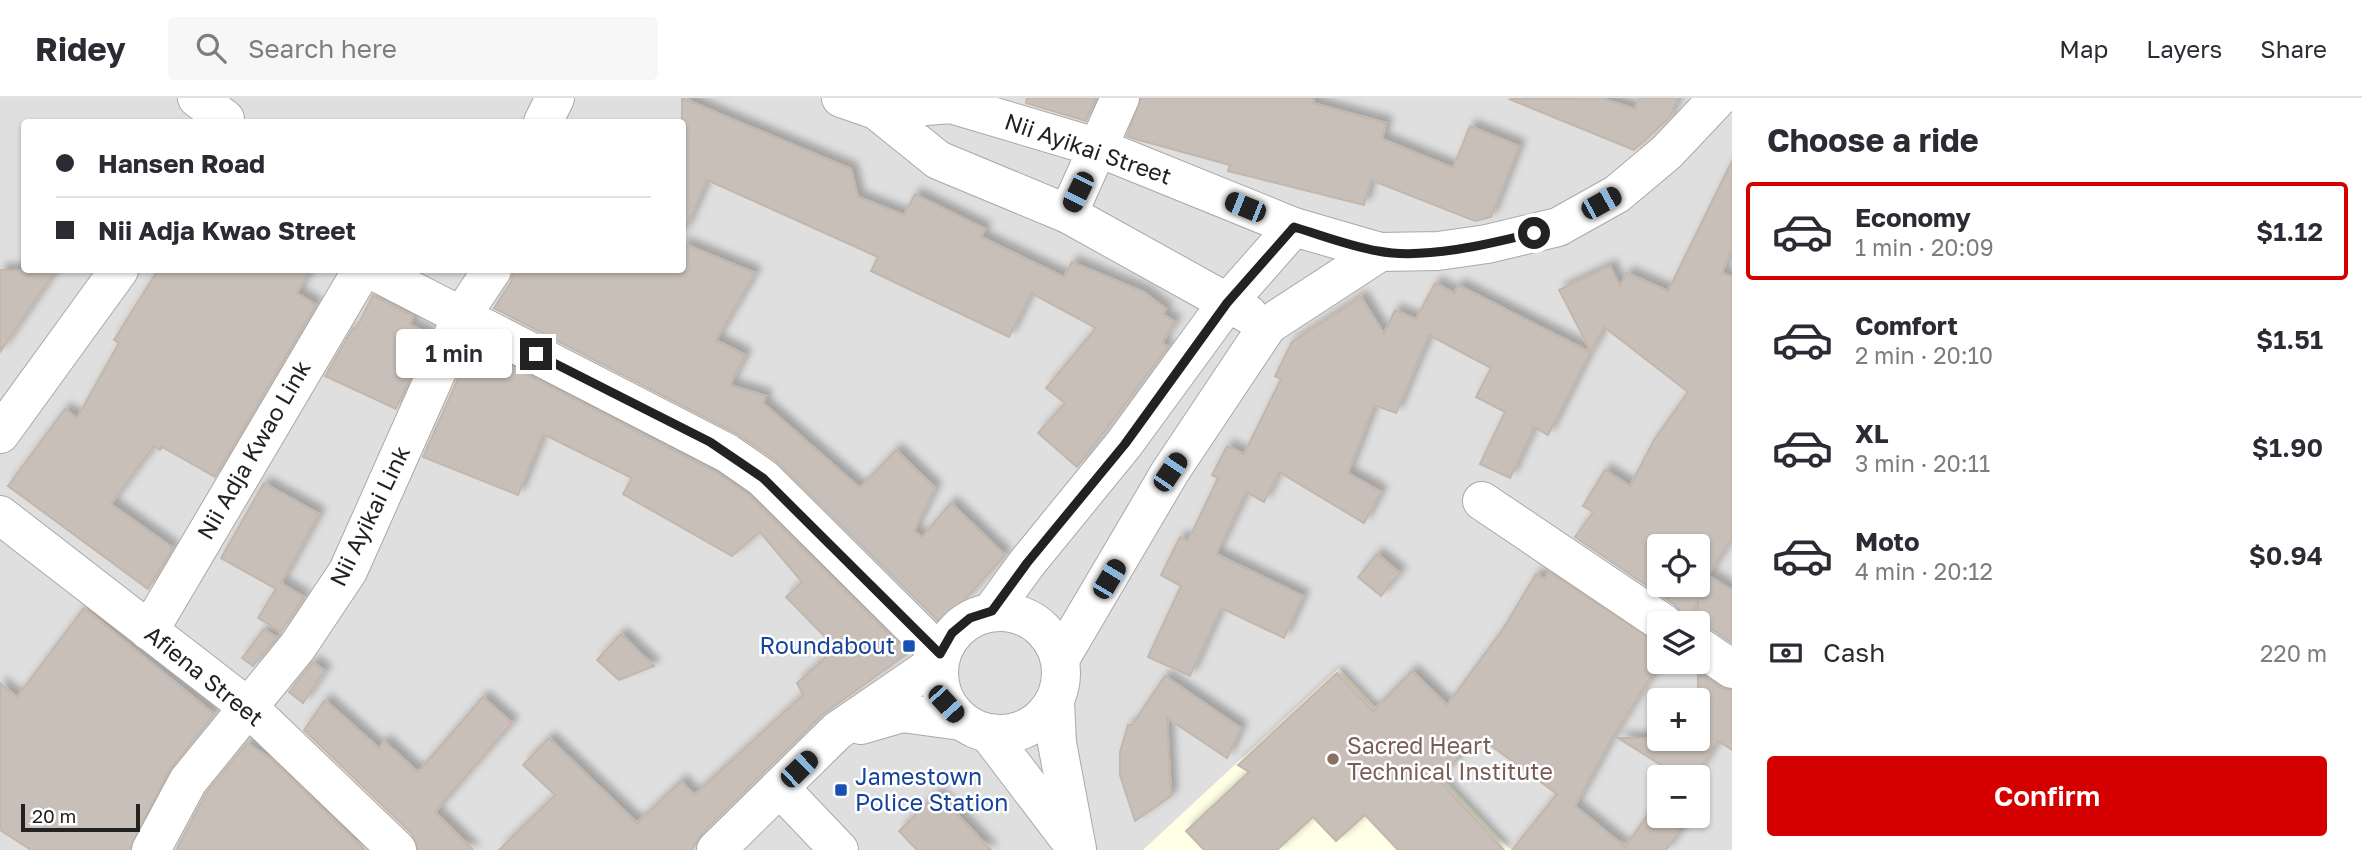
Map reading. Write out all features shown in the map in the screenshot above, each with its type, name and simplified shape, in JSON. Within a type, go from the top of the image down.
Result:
[{"type":"street","points":[[544,119],[555,98]]},
{"type":"street","points":[[1068,214],[1100,148],[1120,98]]},
{"type":"street","name":"Nii Ayikai Street","points":[[859,104],[951,104],[1100,148],[1294,227],[1380,252],[1438,251],[1487,244],[1558,226],[1617,194],[1667,152],[1718,98]]},
{"type":"street","name":"Nii Ayikai Street","points":[[859,104],[938,160],[1068,214],[1268,326]]},
{"type":"street","points":[[992,611],[1027,563],[1125,444],[1227,303],[1294,227]]},
{"type":"street","points":[[1060,659],[1170,472],[1268,326],[1380,252]]},
{"type":"street","points":[[0,434],[117,273]]},
{"type":"street","name":"Nii Adja Kwao Link","points":[[149,631],[360,273]]},
{"type":"street","points":[[378,273],[710,442],[763,478],[939,658]]},
{"type":"street","name":"Nii Ayikai Link","points":[[151,850],[188,781],[298,646],[348,570],[462,316],[490,273]]},
{"type":"street","points":[[1482,501],[1647,612]]},
{"type":"street","name":"Afiena Street","points":[[0,515],[248,707],[397,850]]},
{"type":"street","points":[[837,731],[902,713],[975,728],[1015,734],[1039,722],[1055,701],[1060,688],[1060,659],[1051,638],[1035,622],[1014,612],[992,611],[970,618],[952,633],[939,658],[938,683],[946,704],[975,728],[1078,850]]},
{"type":"street","points":[[1710,654],[1732,668]]},
{"type":"street","points":[[716,850],[837,731],[939,658]]},
{"type":"street","points":[[1055,701],[1057,743],[1078,850]]},
{"type":"street","points":[[780,788],[839,850]]},
{"type":"shaded area","points":[[0,98],[1732,98],[1732,850],[0,850]]},
{"type":"shaded area","name":"Sacred Heart Technical Institute","points":[[1339,668],[1511,850],[1143,850]]},
{"type":"building","points":[[682,98],[851,169],[858,197],[904,215],[915,194],[985,229],[981,237],[1064,277],[1072,262],[1144,292],[1166,309],[1163,314],[1175,322],[1162,343],[1168,347],[1077,467],[1038,433],[1065,403],[1046,388],[1096,328],[1031,293],[1009,337],[871,271],[878,257],[707,180],[686,227],[686,119],[682,119]]},
{"type":"building","points":[[1027,98],[1096,98],[1086,121],[1026,103]]},
{"type":"building","points":[[1141,98],[1314,98],[1313,103],[1386,123],[1382,139],[1453,168],[1470,126],[1519,146],[1491,217],[1475,221],[1371,180],[1364,205],[1228,171],[1230,165],[1135,139],[1127,136]]},
{"type":"building","points":[[1601,98],[1635,109],[1639,98],[1678,98],[1669,118],[1634,150],[1509,99]]},
{"type":"building","points":[[1732,161],[1732,248],[1722,273],[1732,277],[1732,539],[1710,572],[1710,534],[1647,534],[1647,586],[1575,537],[1593,512],[1583,506],[1605,470],[1630,486],[1654,440],[1688,392],[1604,327],[1591,352],[1559,290],[1610,266],[1620,286],[1627,273],[1668,291]]},
{"type":"building","points":[[686,245],[755,273],[716,340],[745,355],[730,385],[766,396],[763,403],[860,488],[896,450],[935,488],[914,531],[922,537],[951,503],[1005,555],[942,625],[775,460],[737,434],[494,308],[511,282],[513,273],[686,273]]},
{"type":"building","points":[[0,270],[54,273],[0,352]]},
{"type":"building","points":[[156,273],[308,273],[297,293],[316,305],[215,477],[162,447],[160,450],[154,446],[111,504],[173,548],[148,589],[8,486],[65,409],[77,418],[119,343],[114,340]]},
{"type":"building","points":[[1435,283],[1454,293],[1458,285],[1590,352],[1548,435],[1534,427],[1510,478],[1480,464],[1505,412],[1476,397],[1491,368],[1429,335],[1396,413],[1374,405],[1348,473],[1381,492],[1364,523],[1279,472],[1264,502],[1246,492],[1216,554],[1303,596],[1284,638],[1221,608],[1190,676],[1148,657],[1181,586],[1161,575],[1180,537],[1188,541],[1218,478],[1212,475],[1227,446],[1244,454],[1281,379],[1275,376],[1292,342],[1361,297],[1384,334],[1395,310],[1416,319]]},
{"type":"building","points":[[373,295],[413,316],[410,325],[430,334],[396,409],[325,376],[353,328],[356,329]]},
{"type":"building","points":[[475,348],[716,472],[749,495],[908,653],[822,715],[701,834],[692,850],[499,850],[555,795],[523,765],[549,738],[637,823],[681,781],[694,795],[803,695],[797,683],[836,648],[786,597],[802,582],[760,532],[732,556],[623,494],[632,478],[543,434],[518,495],[423,457],[470,352],[473,353]]},
{"type":"building","points":[[264,483],[319,514],[281,583],[304,597],[281,632],[258,618],[276,589],[221,558]]},
{"type":"building","points":[[1377,554],[1400,573],[1381,596],[1358,577]]},
{"type":"building","points":[[1549,572],[1647,636],[1647,674],[1653,674],[1613,736],[1575,806],[1625,847],[1647,816],[1647,828],[1676,828],[1680,831],[1666,850],[1512,850],[1557,794],[1479,737],[1438,779],[1504,850],[1398,850],[1365,815],[1336,841],[1313,817],[1277,850],[1204,850],[1186,831],[1249,772],[1238,765],[1337,673],[1373,711],[1412,671],[1447,705],[1503,629],[1536,574],[1544,579]]},
{"type":"building","points":[[1710,576],[1732,590],[1732,643],[1710,628],[1710,611],[1698,611],[1698,601],[1692,611],[1680,611],[1663,597],[1710,597]]},
{"type":"building","points":[[84,608],[214,714],[169,771],[129,850],[31,850],[0,830],[0,683],[17,697]]},
{"type":"building","points":[[264,629],[277,638],[253,666],[242,658]]},
{"type":"building","points":[[621,634],[654,666],[619,680],[597,660]]},
{"type":"building","points":[[313,662],[325,671],[303,703],[289,692]]},
{"type":"building","points":[[1698,674],[1701,674],[1720,687],[1732,691],[1732,750],[1718,741],[1703,765],[1661,765],[1618,738],[1647,738],[1647,751],[1710,751],[1710,688],[1698,688]]},
{"type":"building","points":[[1165,676],[1241,728],[1227,758],[1167,718],[1171,796],[1135,821],[1120,775],[1120,752],[1128,725],[1132,725]]},
{"type":"building","points":[[483,697],[512,723],[435,812],[473,850],[418,850],[412,834],[304,730],[325,700],[379,748],[384,741],[418,772]]},
{"type":"building","points":[[247,743],[270,758],[365,850],[176,850],[206,793]]},
{"type":"building","points":[[937,793],[991,850],[917,850],[899,831]]},
{"type":"place","name":"Roundabout","points":[[909,646]]},
{"type":"place","name":"Sacred Heart Technical Institute","points":[[1333,759]]},
{"type":"place","name":"Jamestown Police Station","points":[[841,790]]},
{"type":"route","points":[[536,354],[710,442],[763,478],[940,654],[952,633],[970,618],[992,611],[1027,563],[1125,444],[1227,303],[1294,227],[1380,252],[1438,251],[1487,244],[1534,233]]}]
